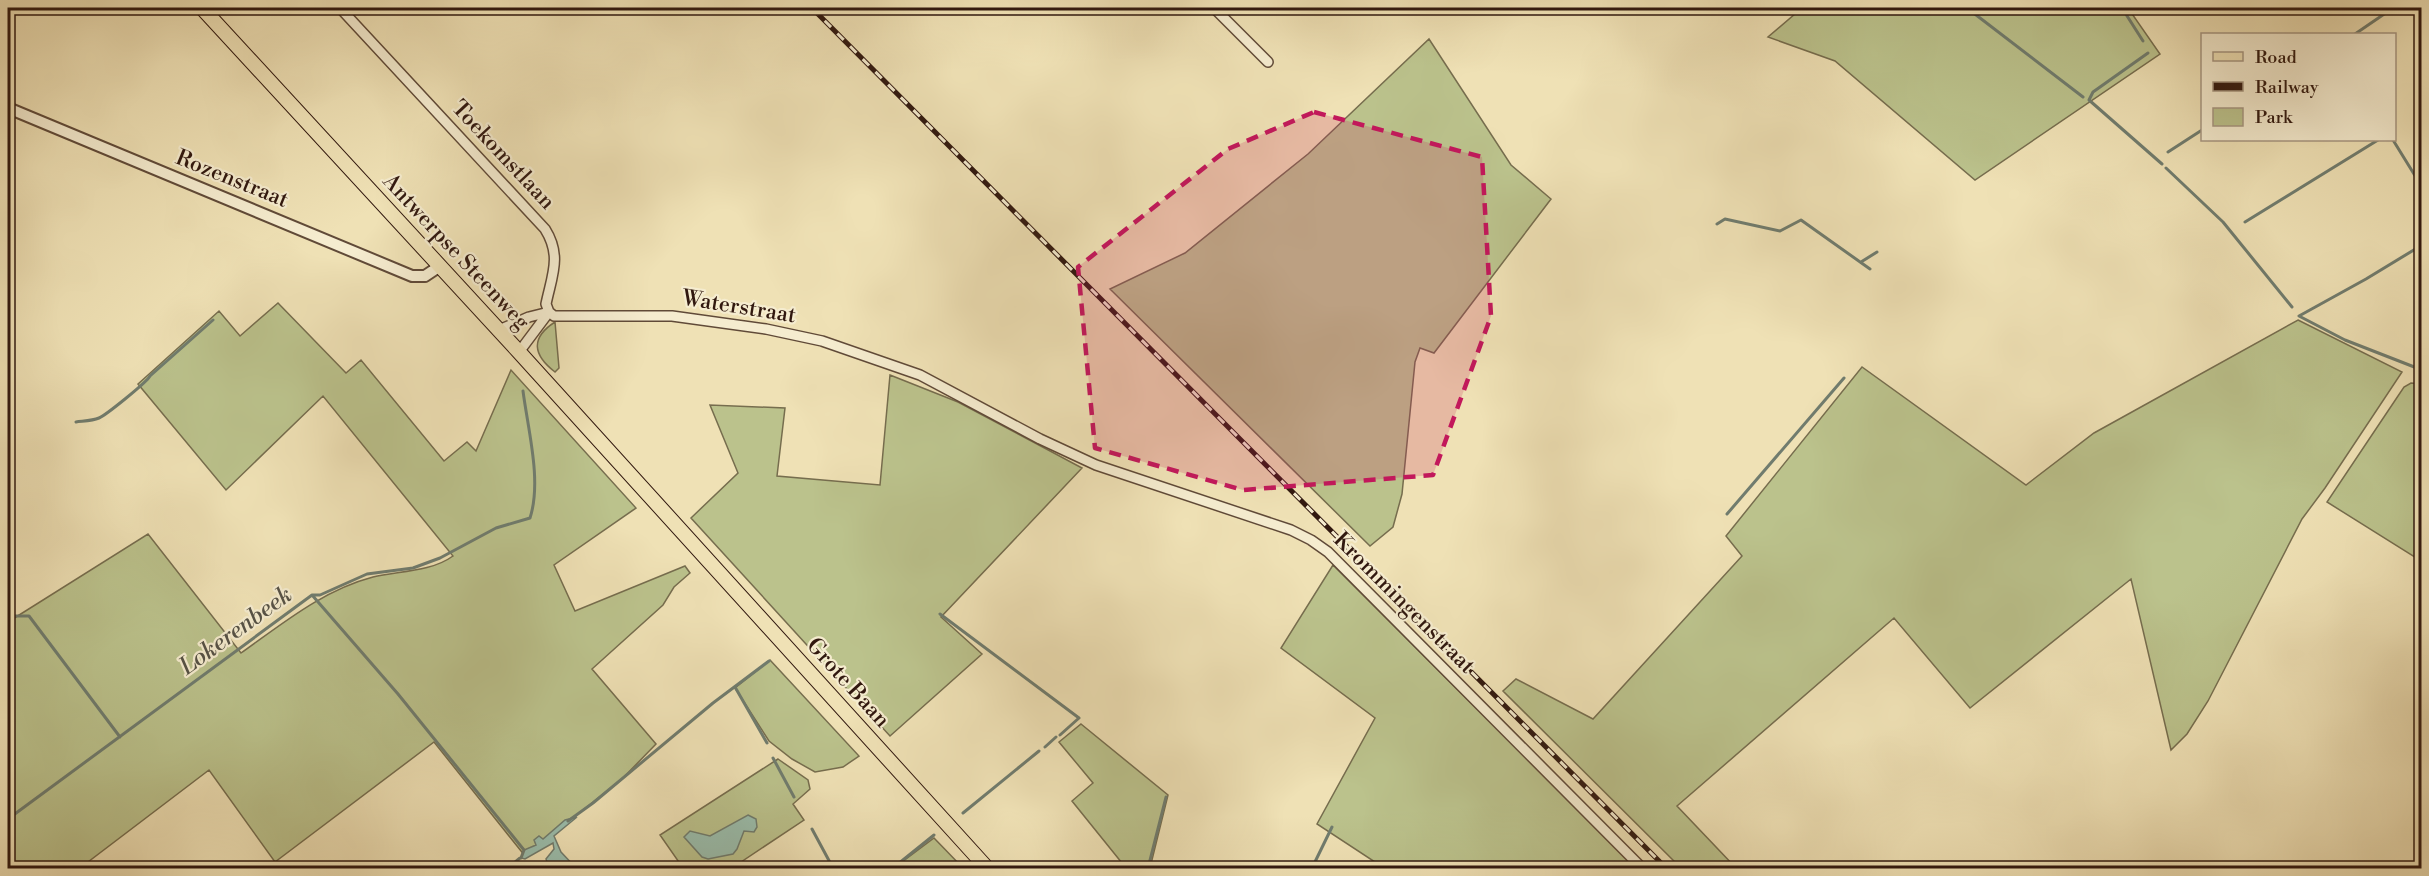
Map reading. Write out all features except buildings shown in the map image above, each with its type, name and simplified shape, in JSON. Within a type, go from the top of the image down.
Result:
[{"type":"main road","name":"Antwerpse Steenweg","points":[[202,8],[677,526]]},
{"type":"main road","name":"Grote Baan","points":[[677,526],[987,868]]},
{"type":"street","name":"Toekomstlaan","points":[[340,8],[545,229],[554,244],[556,255],[546,304],[549,312]]},
{"type":"street","points":[[1216,8],[1268,62]]},
{"type":"street","name":"Rozenstraat","points":[[8,108],[412,276],[425,276],[440,266]]},
{"type":"street","points":[[499,330],[529,317],[549,312]]},
{"type":"street","points":[[519,352],[549,312]]},
{"type":"street","name":"Waterstraat","points":[[549,312],[554,316],[672,316],[766,329],[822,341],[920,375]]},
{"type":"street","name":"Krommingenstraat","points":[[920,375],[1068,454],[1291,530],[1311,540],[1328,552],[1642,868]]},
{"type":"highlighted area","points":[[1314,112],[1482,157],[1491,316],[1433,475],[1243,490],[1095,448],[1078,267],[1228,149]]},
{"type":"green space","points":[[1802,8],[2128,8],[2160,54],[1975,180],[1835,61],[1768,37]]},
{"type":"green space","points":[[1429,39],[1511,165],[1551,199],[1434,353],[1420,348],[1415,362],[1402,494],[1393,527],[1370,546],[1110,289],[1185,253],[1308,154]]},
{"type":"green space","points":[[278,303],[346,373],[361,360],[444,461],[467,442],[476,451],[511,370],[636,508],[554,565],[575,611],[685,566],[690,573],[674,587],[663,605],[592,669],[656,744],[622,779],[525,856],[434,742],[275,862],[209,770],[80,868],[8,868],[8,622],[148,534],[241,653],[304,609],[337,590],[373,577],[435,565],[453,556],[323,396],[226,490],[138,384],[219,311],[240,336]]},
{"type":"green space","points":[[2298,320],[2402,372],[2302,519],[2208,701],[2187,734],[2171,750],[2131,579],[1970,708],[1894,618],[1677,806],[1736,868],[1681,868],[1503,691],[1516,679],[1593,719],[1742,556],[1726,536],[1862,367],[2026,485],[2094,433]]},
{"type":"green space","points":[[555,322],[559,368],[555,372],[542,359],[537,347],[541,334]]},
{"type":"green space","points":[[890,375],[958,402],[1082,468],[941,617],[982,654],[890,736],[691,518],[738,473],[710,405],[785,408],[777,476],[880,485]]},
{"type":"green space","points":[[2411,383],[2421,384],[2421,561],[2327,502],[2404,387]]},
{"type":"green space","points":[[1333,565],[1636,868],[1384,868],[1317,824],[1375,718],[1281,648]]},
{"type":"green space","points":[[770,660],[859,756],[843,767],[815,772],[792,759],[769,741],[735,688]]},
{"type":"green space","points":[[1081,724],[1168,795],[1150,868],[1126,868],[1072,801],[1093,783],[1059,742]]},
{"type":"green space","points":[[778,759],[808,780],[810,789],[793,804],[804,820],[732,868],[683,868],[660,835]]},
{"type":"green space","points":[[934,838],[963,868],[894,868]]},
{"type":"shaded area","points":[[748,815],[756,819],[757,827],[754,832],[744,831],[733,854],[708,859],[702,857],[684,837],[690,831],[710,836]]},
{"type":"shaded area","points":[[577,817],[554,836],[561,852],[576,868],[549,868],[546,859],[554,849],[553,843],[525,859],[521,858],[524,850],[536,845],[534,840],[539,836],[543,839],[565,820]]},
{"type":"waterway","points":[[1967,8],[2083,97]]},
{"type":"waterway","points":[[2122,8],[2143,41]]},
{"type":"waterway","points":[[2356,33],[2393,8]]},
{"type":"waterway","points":[[2148,53],[2093,92],[2089,100],[2162,164]]},
{"type":"waterway","points":[[2168,152],[2201,131]]},
{"type":"waterway","points":[[2245,222],[2376,141]]},
{"type":"waterway","points":[[2394,141],[2422,187]]},
{"type":"waterway","points":[[2166,168],[2223,222],[2292,307]]},
{"type":"waterway","points":[[1717,224],[1725,219],[1780,231],[1801,220],[1870,269]]},
{"type":"waterway","points":[[2422,245],[2299,316],[2345,340],[2422,370]]},
{"type":"waterway","points":[[1861,262],[1877,252]]},
{"type":"waterway","points":[[76,422],[103,416],[213,320]]},
{"type":"waterway","points":[[1727,514],[1844,378]]},
{"type":"waterway","name":"Lokerenbeek","points":[[8,819],[312,595],[320,595],[367,574],[413,568],[440,558],[496,528],[530,518],[535,488],[531,439],[523,391]]},
{"type":"waterway","name":"Lokerenbeek","points":[[312,595],[398,694],[524,850],[521,858]]},
{"type":"waterway","points":[[940,614],[1079,718],[1060,735]]},
{"type":"waterway","points":[[8,620],[15,616],[29,616],[120,737]]},
{"type":"waterway","points":[[568,821],[593,803],[713,703],[769,661]]},
{"type":"waterway","points":[[735,687],[767,743]]},
{"type":"waterway","points":[[1045,747],[1056,737]]},
{"type":"waterway","points":[[963,813],[1039,751]]},
{"type":"waterway","points":[[773,758],[794,797]]},
{"type":"waterway","points":[[1148,868],[1166,797]]},
{"type":"waterway","points":[[1312,868],[1332,827]]},
{"type":"waterway","points":[[812,829],[833,868]]},
{"type":"waterway","points":[[893,868],[934,835]]},
{"type":"waterway","name":"Lokerenbeek","points":[[508,868],[520,858]]},
{"type":"railway","points":[[812,8],[1666,868]]}]
